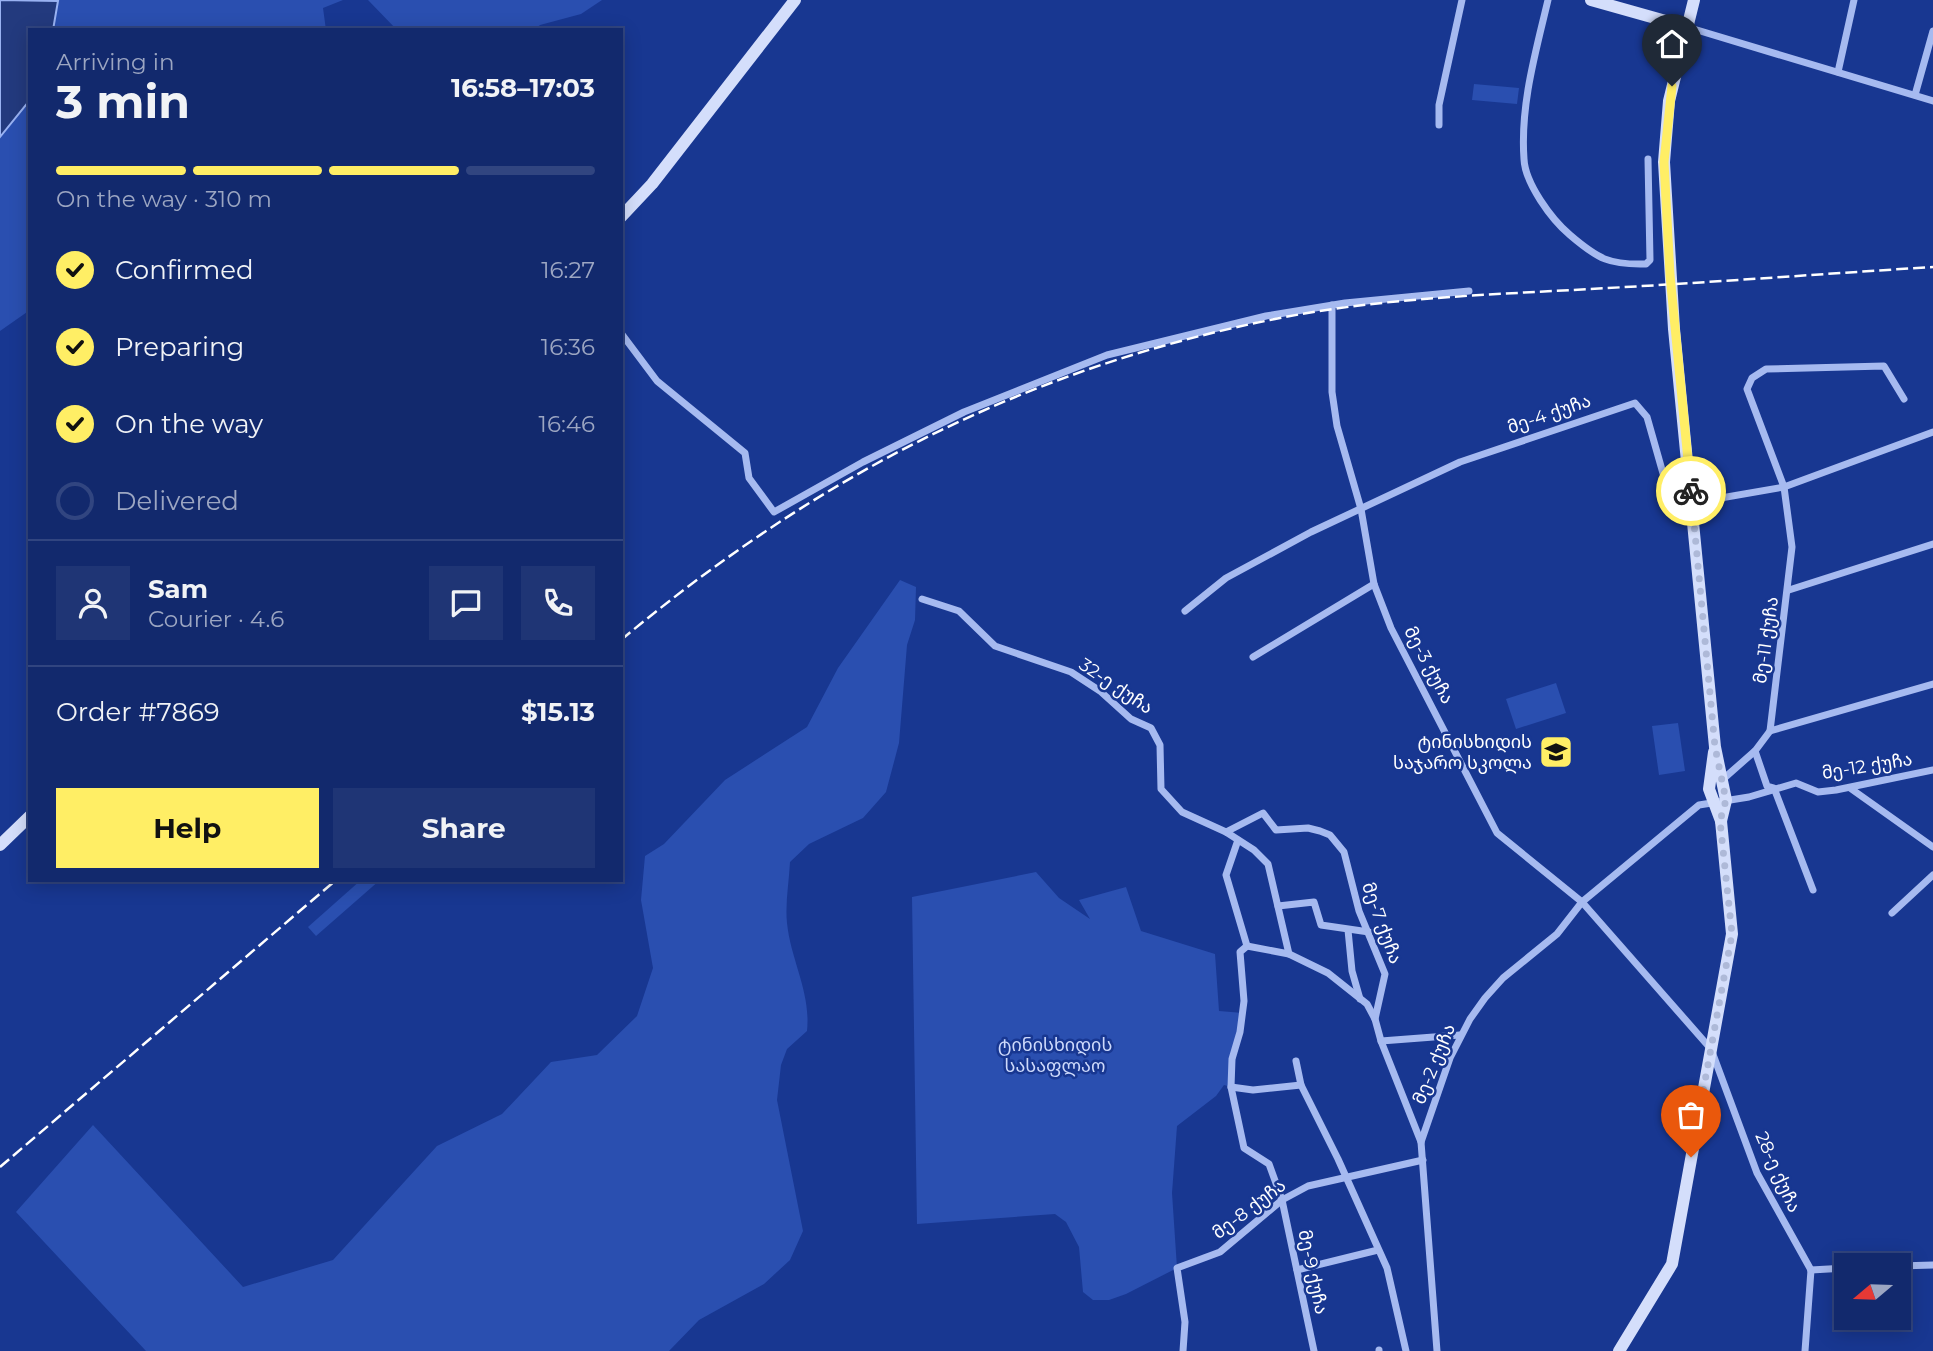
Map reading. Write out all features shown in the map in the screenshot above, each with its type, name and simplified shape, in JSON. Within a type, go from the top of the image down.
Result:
[{"type":"main road","points":[[623,215],[652,184],[795,0]]},
{"type":"main road","points":[[1591,0],[1687,27]]},
{"type":"main road","points":[[1619,1351],[1672,1265],[1732,934],[1716,790],[1715,747],[1670,275],[1664,162],[1669,101],[1694,0]]},
{"type":"main road","points":[[0,845],[28,818]]},
{"type":"street","points":[[1439,125],[1439,105],[1462,0]]},
{"type":"street","points":[[1548,0],[1528,92],[1524,162],[1543,208],[1586,249],[1616,265],[1646,264],[1650,260],[1648,159]]},
{"type":"street","points":[[1838,72],[1854,0]]},
{"type":"street","points":[[1687,27],[1933,101]]},
{"type":"street","points":[[1915,95],[1933,30]]},
{"type":"street","points":[[623,336],[657,381],[745,453],[749,478],[774,512],[863,462],[1050,375],[1107,355],[1266,316],[1332,305],[1469,291]]},
{"type":"street","name":"მე-3 ქუჩა","points":[[1332,305],[1332,393],[1336,426],[1361,509],[1374,584],[1391,628],[1497,833],[1582,902],[1711,1049]]},
{"type":"street","name":"მე-11 ქუჩა","points":[[1716,790],[1755,751],[1770,731],[1789,590],[1792,547],[1784,487],[1747,389],[1752,378],[1766,369],[1884,366],[1904,399]]},
{"type":"street","name":"მე-4 ქუჩა","points":[[1361,509],[1460,462],[1635,403],[1647,417],[1670,498],[1692,503]]},
{"type":"street","points":[[1692,503],[1784,487],[1933,432]]},
{"type":"street","points":[[1185,611],[1226,578],[1361,509]]},
{"type":"street","points":[[1789,590],[1933,544]]},
{"type":"street","points":[[1253,657],[1374,584]]},
{"type":"street","name":"32-ე ქუჩა","points":[[922,599],[959,611],[995,646],[1072,672],[1100,691],[1131,719],[1151,728],[1160,745],[1161,789],[1182,812],[1226,832],[1268,864],[1289,954]]},
{"type":"street","points":[[1770,731],[1933,684]]},
{"type":"street","points":[[1755,751],[1767,786],[1774,788],[1813,890]]},
{"type":"street","name":"მე-12 ქუჩა","points":[[1699,805],[1716,790],[1749,797],[1796,783],[1818,792],[1933,770]]},
{"type":"street","points":[[1850,788],[1933,847]]},
{"type":"street","points":[[1699,805],[1716,790]]},
{"type":"street","name":"მე-2 ქუჩა","points":[[1437,1351],[1422,1142],[1460,1035],[1503,978],[1557,934],[1582,902],[1659,835],[1699,805]]},
{"type":"street","name":"მე-7 ქუჩა","points":[[1226,832],[1263,813],[1276,830],[1308,828],[1330,835],[1344,852],[1347,872],[1385,974],[1376,1019]]},
{"type":"street","points":[[1238,840],[1226,875],[1247,946],[1289,954],[1328,973],[1361,1000],[1376,1019],[1381,1041],[1422,1142]]},
{"type":"street","points":[[1892,914],[1933,875]]},
{"type":"street","points":[[1278,906],[1314,902],[1321,925],[1369,932]]},
{"type":"street","points":[[1348,930],[1352,971],[1361,1000]]},
{"type":"street","name":"მე-9 ქუჩა","points":[[1247,946],[1240,952],[1243,1013],[1232,1059],[1231,1087],[1244,1148],[1269,1164],[1282,1200],[1314,1351]]},
{"type":"street","points":[[1381,1041],[1460,1035]]},
{"type":"street","name":"28-ე ქუჩა","points":[[1711,1049],[1757,1172],[1811,1270]]},
{"type":"street","points":[[1296,1061],[1301,1085],[1338,1158],[1387,1268],[1406,1351]]},
{"type":"street","points":[[1231,1087],[1253,1090],[1301,1085]]},
{"type":"street","name":"მე-8 ქუჩა","points":[[1183,1351],[1185,1322],[1177,1268],[1220,1252],[1282,1200],[1308,1186],[1423,1160]]},
{"type":"street","points":[[1297,1270],[1378,1250]]},
{"type":"street","points":[[1911,1266],[1933,1265]]},
{"type":"street","points":[[1805,1351],[1811,1270],[1834,1269]]},
{"type":"green space","points":[[57,0],[343,0],[323,8],[326,28],[53,28]]},
{"type":"green space","points":[[368,0],[602,0],[581,14],[536,28],[395,28]]},
{"type":"green space","points":[[1474,84],[1519,88],[1517,104],[1472,100]]},
{"type":"green space","points":[[28,102],[28,311],[0,331],[0,137]]},
{"type":"green space","points":[[900,580],[916,587],[915,620],[907,645],[899,743],[886,792],[863,818],[809,844],[790,862],[787,923],[806,1003],[807,1031],[787,1049],[781,1065],[777,1100],[803,1231],[790,1260],[764,1284],[699,1320],[669,1351],[146,1351],[16,1212],[93,1125],[243,1287],[333,1260],[437,1146],[502,1114],[551,1062],[597,1055],[637,1016],[653,968],[641,900],[645,856],[664,844],[725,780],[807,727],[838,668]]},
{"type":"green space","points":[[1556,683],[1566,713],[1516,729],[1506,699]]},
{"type":"green space","points":[[1678,723],[1685,771],[1659,775],[1652,726]]},
{"type":"green space","name":"ტინისხიდის სასაფლაო","points":[[1036,872],[1059,898],[1090,919],[1079,900],[1126,887],[1141,931],[1215,954],[1219,1011],[1243,1013],[1231,1087],[1224,1085],[1216,1096],[1177,1126],[1172,1193],[1177,1268],[1109,1300],[1093,1300],[1083,1292],[1079,1247],[1066,1222],[1055,1214],[917,1224],[912,897]]},
{"type":"green space","points":[[359,882],[378,882],[316,936],[308,927]]},
{"type":"shaded area","points":[[0,0],[58,1],[53,28],[28,28],[28,102],[0,137]]},
{"type":"railway","points":[[623,638],[695,581],[771,528],[848,480],[928,437],[1010,399],[1095,367],[1183,340],[1275,319],[1392,302],[1933,267]]},
{"type":"railway","points":[[0,1167],[334,882]]},
{"type":"way so far","points":[[1691,491],[1715,747],[1726,800],[1720,821],[1732,934],[1691,1157]]},
{"type":"place","name":"ტინისხიდის საჯარო სკოლა","points":[[1556,752]]},
{"type":"route","points":[[1672,86],[1664,162],[1670,275],[1691,491]]}]
